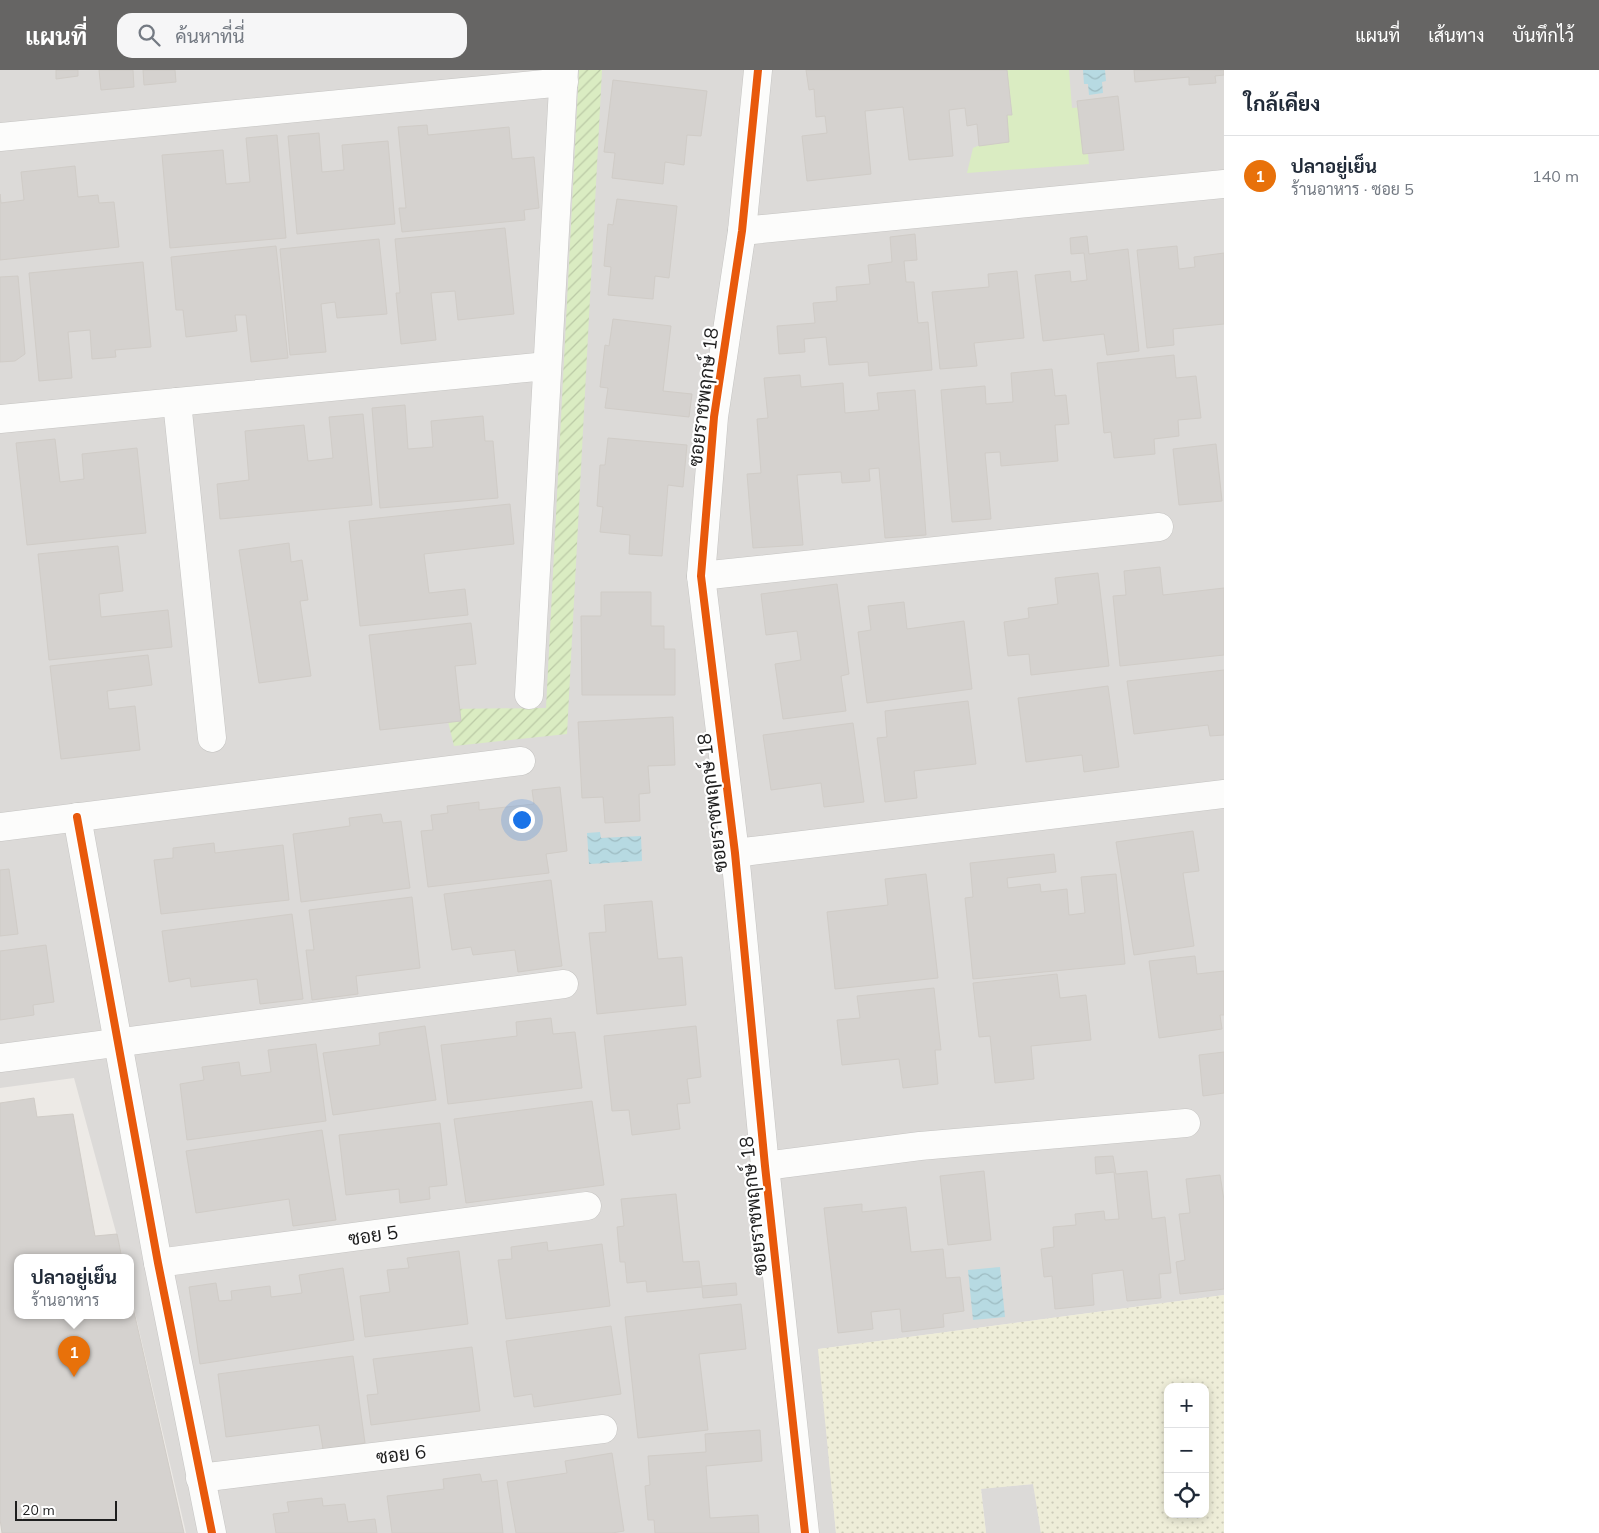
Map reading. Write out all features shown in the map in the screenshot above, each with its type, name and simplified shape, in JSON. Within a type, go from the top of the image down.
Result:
[{"type":"street","name":"ซอยราชพฤกษ์ 18","points":[[758,70],[742,232],[714,417],[701,576],[735,853],[765,1166],[805,1533]]},
{"type":"street","points":[[0,136],[564,76],[529,695]]},
{"type":"street","points":[[742,232],[1224,184]]},
{"type":"street","points":[[0,419],[547,366]]},
{"type":"street","points":[[177,402],[212,738]]},
{"type":"street","points":[[701,576],[1159,527]]},
{"type":"street","points":[[0,827],[521,761]]},
{"type":"street","points":[[735,853],[1224,794]]},
{"type":"street","points":[[77,817],[158,1264],[212,1533]]},
{"type":"street","points":[[0,1058],[564,984]]},
{"type":"street","points":[[765,1166],[920,1146],[1186,1123]]},
{"type":"street","name":"ซอย 5","points":[[158,1264],[587,1206]]},
{"type":"street","name":"ซอย 6","points":[[200,1478],[603,1429]]},
{"type":"shaded area","points":[[0,70],[1224,70],[1224,1295],[819,1349],[836,1533],[186,1533],[134,1308],[134,1254],[122,1254],[74,1078],[0,1088]]},
{"type":"shaded area","points":[[1034,1484],[1041,1533],[986,1533],[981,1488]]},
{"type":"green space","points":[[579,70],[602,70],[567,734],[454,746],[445,709],[546,708]]},
{"type":"green space","points":[[994,70],[1069,70],[1072,108],[1083,107],[1089,164],[967,173],[973,148],[999,137]]},
{"type":"green space","points":[[1224,1295],[1224,1533],[1041,1533],[1033,1484],[981,1489],[986,1533],[836,1533],[818,1349]]},
{"type":"water","points":[[1083,70],[1105,70],[1106,81],[1102,82],[1103,93],[1089,95],[1088,84],[1084,84]]},
{"type":"water","points":[[600,832],[601,838],[641,836],[642,861],[589,864],[587,833]]},
{"type":"water","points":[[1000,1267],[1005,1317],[973,1320],[968,1270]]},
{"type":"building","points":[[56,70],[78,70],[78,76],[56,79]]},
{"type":"building","points":[[99,70],[133,70],[134,87],[101,90]]},
{"type":"building","points":[[143,70],[175,70],[176,82],[144,85]]},
{"type":"building","points":[[806,70],[1007,70],[1012,115],[1007,115],[1009,142],[979,146],[977,124],[967,126],[965,108],[949,110],[953,156],[909,160],[903,107],[865,111],[871,174],[807,181],[802,136],[827,133],[825,116],[816,117],[814,89],[809,90]]},
{"type":"building","points":[[1134,70],[1224,70],[1224,75],[1215,76],[1216,83],[1189,85],[1189,77],[1135,82]]},
{"type":"building","points":[[613,80],[707,91],[701,136],[687,135],[684,165],[665,162],[663,184],[612,178],[615,153],[604,152]]},
{"type":"building","points":[[1118,96],[1124,150],[1083,154],[1077,101]]},
{"type":"building","points":[[427,125],[428,135],[509,127],[512,159],[534,157],[539,208],[524,210],[525,220],[402,232],[399,208],[406,208],[398,127]]},
{"type":"building","points":[[319,133],[322,172],[344,170],[342,145],[388,141],[395,224],[297,234],[288,136]]},
{"type":"building","points":[[277,135],[286,238],[170,248],[162,155],[223,150],[226,184],[250,182],[246,138]]},
{"type":"building","points":[[75,166],[78,197],[98,195],[99,203],[114,202],[119,247],[0,260],[0,194],[1,203],[24,200],[21,172]]},
{"type":"building","points":[[617,199],[677,206],[669,278],[655,276],[653,299],[608,295],[611,267],[604,266],[608,224],[613,225]]},
{"type":"building","points":[[505,228],[514,314],[458,320],[455,291],[431,293],[436,340],[401,344],[396,293],[400,293],[395,239]]},
{"type":"building","points":[[915,234],[917,260],[904,261],[906,282],[914,282],[918,323],[928,322],[932,370],[869,376],[868,362],[829,365],[826,337],[804,339],[805,352],[779,354],[777,326],[815,323],[813,303],[837,301],[836,287],[870,284],[868,265],[892,262],[890,237]]},
{"type":"building","points":[[1087,236],[1089,254],[1128,249],[1139,351],[1107,355],[1104,334],[1043,341],[1035,275],[1070,271],[1071,282],[1087,280],[1084,253],[1071,254],[1070,238]]},
{"type":"building","points":[[379,239],[387,314],[337,318],[335,302],[321,304],[326,352],[290,355],[280,249]]},
{"type":"building","points":[[276,246],[288,358],[251,362],[246,315],[235,315],[237,331],[186,337],[183,310],[176,310],[171,257]]},
{"type":"building","points":[[1177,246],[1179,269],[1195,267],[1194,257],[1224,253],[1224,324],[1173,329],[1174,345],[1147,348],[1137,250]]},
{"type":"building","points":[[143,262],[151,347],[115,350],[116,357],[92,359],[90,330],[68,332],[72,378],[39,381],[29,273]]},
{"type":"building","points":[[1017,271],[1024,338],[974,343],[977,366],[940,369],[932,292],[989,287],[988,274]]},
{"type":"building","points":[[18,276],[25,354],[15,361],[0,362],[0,277]]},
{"type":"building","points":[[613,319],[671,326],[663,391],[692,394],[689,417],[605,408],[608,388],[600,387],[605,345],[609,346]]},
{"type":"building","points":[[1174,355],[1176,378],[1196,376],[1201,418],[1178,420],[1179,436],[1154,439],[1155,454],[1114,458],[1111,432],[1104,433],[1097,363]]},
{"type":"building","points":[[1052,369],[1055,396],[1066,395],[1069,424],[1055,425],[1058,461],[1001,466],[1000,452],[985,453],[991,519],[952,522],[941,390],[985,386],[986,404],[1013,402],[1011,373]]},
{"type":"building","points":[[800,375],[801,387],[843,383],[845,413],[879,410],[877,393],[915,390],[926,535],[885,538],[879,468],[869,469],[870,481],[842,483],[841,472],[797,475],[803,545],[753,548],[747,474],[761,473],[757,419],[768,418],[764,378]]},
{"type":"building","points":[[405,405],[408,449],[433,447],[431,421],[483,416],[485,441],[493,441],[498,498],[380,508],[372,408]]},
{"type":"building","points":[[363,414],[372,505],[220,519],[217,484],[249,480],[245,431],[304,425],[308,461],[333,458],[329,417]]},
{"type":"building","points":[[608,438],[687,445],[683,487],[668,485],[662,556],[629,554],[630,535],[600,532],[603,507],[597,506],[600,465],[605,465]]},
{"type":"building","points":[[55,439],[60,482],[84,479],[82,454],[137,448],[146,533],[27,545],[16,443]]},
{"type":"building","points":[[1216,444],[1222,501],[1179,505],[1173,449]]},
{"type":"building","points":[[510,504],[514,544],[424,554],[429,593],[465,589],[468,615],[360,626],[349,521]]},
{"type":"building","points":[[289,543],[291,562],[302,560],[308,600],[300,601],[311,676],[259,683],[239,550]]},
{"type":"building","points":[[118,546],[123,591],[99,594],[101,617],[168,610],[172,647],[49,660],[38,554]]},
{"type":"building","points":[[1160,567],[1163,595],[1224,588],[1224,655],[1120,666],[1113,596],[1126,595],[1124,571]]},
{"type":"building","points":[[1098,573],[1109,666],[1031,675],[1029,654],[1008,656],[1004,622],[1029,618],[1028,608],[1058,604],[1055,578]]},
{"type":"building","points":[[837,584],[849,674],[841,676],[846,711],[783,719],[775,664],[801,660],[797,631],[766,635],[761,594]]},
{"type":"building","points":[[601,592],[651,592],[651,626],[664,626],[664,649],[675,649],[675,695],[582,695],[581,616],[601,616]]},
{"type":"building","points":[[904,602],[907,629],[964,621],[972,689],[867,703],[858,632],[871,630],[868,606]]},
{"type":"building","points":[[471,623],[476,664],[455,666],[461,721],[380,730],[369,635]]},
{"type":"building","points":[[148,655],[152,685],[107,691],[109,709],[135,706],[140,750],[61,759],[50,666]]},
{"type":"building","points":[[1224,670],[1224,735],[1210,736],[1208,725],[1134,734],[1127,681]]},
{"type":"building","points":[[1108,686],[1119,767],[1084,772],[1082,755],[1026,762],[1018,698]]},
{"type":"building","points":[[968,701],[976,764],[914,771],[917,798],[885,802],[877,738],[887,737],[885,711]]},
{"type":"building","points":[[673,717],[675,765],[648,766],[650,793],[639,794],[640,821],[605,823],[603,797],[582,798],[578,722]]},
{"type":"building","points":[[853,723],[864,802],[824,807],[821,783],[771,790],[763,735]]},
{"type":"building","points":[[560,787],[567,851],[546,854],[549,873],[428,887],[421,831],[433,830],[431,815],[448,813],[447,806],[479,802],[479,810],[534,804],[532,790]]},
{"type":"building","points":[[381,814],[383,823],[401,821],[410,888],[301,902],[293,834],[350,826],[349,818]]},
{"type":"building","points":[[1193,831],[1199,871],[1183,873],[1194,946],[1134,955],[1116,842]]},
{"type":"building","points":[[214,843],[215,853],[283,845],[289,900],[161,914],[154,860],[173,858],[173,848]]},
{"type":"building","points":[[1054,854],[1056,872],[1007,878],[1008,888],[1040,884],[1041,892],[1067,889],[1069,915],[1085,913],[1081,877],[1116,874],[1125,964],[973,979],[965,898],[973,897],[970,863]]},
{"type":"building","points":[[9,869],[18,934],[0,936],[0,870]]},
{"type":"building","points":[[926,874],[938,978],[835,989],[827,912],[888,905],[885,879]]},
{"type":"building","points":[[551,880],[562,966],[518,972],[515,950],[473,955],[471,947],[452,950],[444,894]]},
{"type":"building","points":[[412,897],[420,968],[356,976],[358,994],[312,1000],[306,950],[314,950],[309,910]]},
{"type":"building","points":[[652,901],[658,959],[682,957],[686,1005],[597,1014],[589,933],[606,932],[604,905]]},
{"type":"building","points":[[292,914],[303,999],[260,1004],[257,979],[191,987],[190,978],[169,982],[162,931]]},
{"type":"building","points":[[46,945],[54,1002],[33,1005],[34,1015],[0,1020],[0,951]]},
{"type":"building","points":[[1195,956],[1197,974],[1224,971],[1224,1015],[1220,1015],[1222,1029],[1159,1038],[1149,961]]},
{"type":"building","points":[[1057,974],[1060,998],[1086,995],[1091,1040],[1031,1046],[1034,1079],[995,1083],[990,1036],[979,1037],[973,983]]},
{"type":"building","points":[[934,988],[941,1050],[935,1050],[938,1084],[903,1088],[899,1059],[842,1065],[837,1020],[860,1018],[857,996]]},
{"type":"building","points":[[551,1018],[553,1034],[575,1032],[582,1088],[448,1104],[441,1045],[517,1036],[516,1022]]},
{"type":"building","points":[[425,1026],[436,1100],[333,1115],[323,1053],[380,1045],[379,1033]]},
{"type":"building","points":[[696,1026],[701,1077],[687,1079],[690,1103],[677,1104],[680,1129],[632,1135],[629,1110],[612,1111],[604,1036]]},
{"type":"building","points":[[316,1044],[326,1121],[187,1140],[180,1084],[204,1080],[202,1067],[239,1062],[241,1076],[271,1072],[268,1050]]},
{"type":"building","points":[[1224,1052],[1224,1093],[1203,1096],[1199,1055]]},
{"type":"building","points":[[34,1098],[37,1117],[73,1114],[95,1236],[117,1234],[121,1254],[14,1254],[14,1319],[134,1319],[134,1312],[184,1533],[2,1533],[0,1519],[0,1103]]},
{"type":"building","points":[[592,1101],[604,1185],[466,1203],[454,1119]]},
{"type":"building","points":[[440,1123],[447,1185],[429,1187],[430,1199],[400,1203],[399,1189],[346,1195],[339,1135]]},
{"type":"building","points":[[322,1130],[336,1220],[293,1226],[289,1199],[196,1213],[186,1151]]},
{"type":"building","points":[[1113,1156],[1116,1174],[1147,1171],[1152,1219],[1165,1217],[1171,1273],[1159,1274],[1161,1298],[1127,1301],[1123,1270],[1092,1274],[1094,1305],[1055,1309],[1052,1276],[1044,1277],[1041,1249],[1054,1247],[1053,1227],[1076,1225],[1075,1214],[1104,1211],[1105,1220],[1119,1219],[1114,1172],[1096,1174],[1095,1157]]},
{"type":"building","points":[[984,1171],[991,1240],[948,1245],[940,1176]]},
{"type":"building","points":[[1220,1175],[1224,1200],[1224,1289],[1180,1294],[1176,1262],[1185,1260],[1179,1214],[1190,1213],[1186,1179]]},
{"type":"building","points":[[676,1194],[683,1262],[699,1261],[702,1286],[736,1283],[737,1295],[703,1298],[702,1287],[647,1292],[646,1281],[627,1283],[625,1262],[620,1262],[617,1227],[624,1226],[621,1199]]},
{"type":"building","points":[[862,1204],[862,1212],[906,1207],[911,1252],[943,1249],[946,1278],[960,1277],[964,1311],[943,1314],[944,1327],[902,1332],[900,1309],[871,1312],[873,1329],[838,1333],[824,1208]]},
{"type":"building","points":[[547,1242],[548,1251],[602,1244],[610,1306],[506,1319],[498,1260],[512,1259],[511,1247]]},
{"type":"building","points":[[459,1251],[468,1324],[365,1337],[360,1296],[390,1292],[387,1270],[409,1268],[407,1258]]},
{"type":"building","points":[[343,1268],[354,1340],[200,1364],[189,1287],[216,1283],[219,1301],[232,1300],[231,1291],[270,1286],[271,1297],[302,1293],[299,1275]]},
{"type":"building","points":[[741,1304],[746,1349],[699,1354],[708,1430],[638,1438],[625,1317]]},
{"type":"building","points":[[611,1326],[621,1394],[534,1407],[532,1394],[514,1397],[506,1341]]},
{"type":"building","points":[[472,1347],[480,1411],[371,1425],[367,1395],[378,1394],[373,1359]]},
{"type":"building","points":[[353,1356],[365,1443],[323,1449],[319,1425],[226,1437],[218,1374]]},
{"type":"building","points":[[760,1430],[762,1461],[706,1466],[710,1518],[758,1515],[759,1533],[655,1533],[654,1520],[648,1520],[645,1486],[650,1485],[648,1456],[706,1452],[705,1434]]},
{"type":"building","points":[[612,1453],[624,1531],[612,1533],[516,1533],[507,1482],[567,1473],[565,1461]]},
{"type":"building","points":[[480,1474],[482,1482],[497,1480],[503,1533],[392,1533],[387,1496],[444,1489],[443,1479]]},
{"type":"building","points":[[322,1498],[323,1506],[345,1504],[348,1522],[375,1519],[377,1533],[276,1533],[273,1514],[289,1512],[287,1502]]},
{"type":"cycle path","points":[[758,70],[742,231],[714,417],[701,576],[735,853],[765,1166],[805,1533]]},
{"type":"cycle path","points":[[77,817],[158,1263],[212,1533]]},
{"type":"place","name":"ปลาอยู่เย็น","points":[[74,1377]]}]
